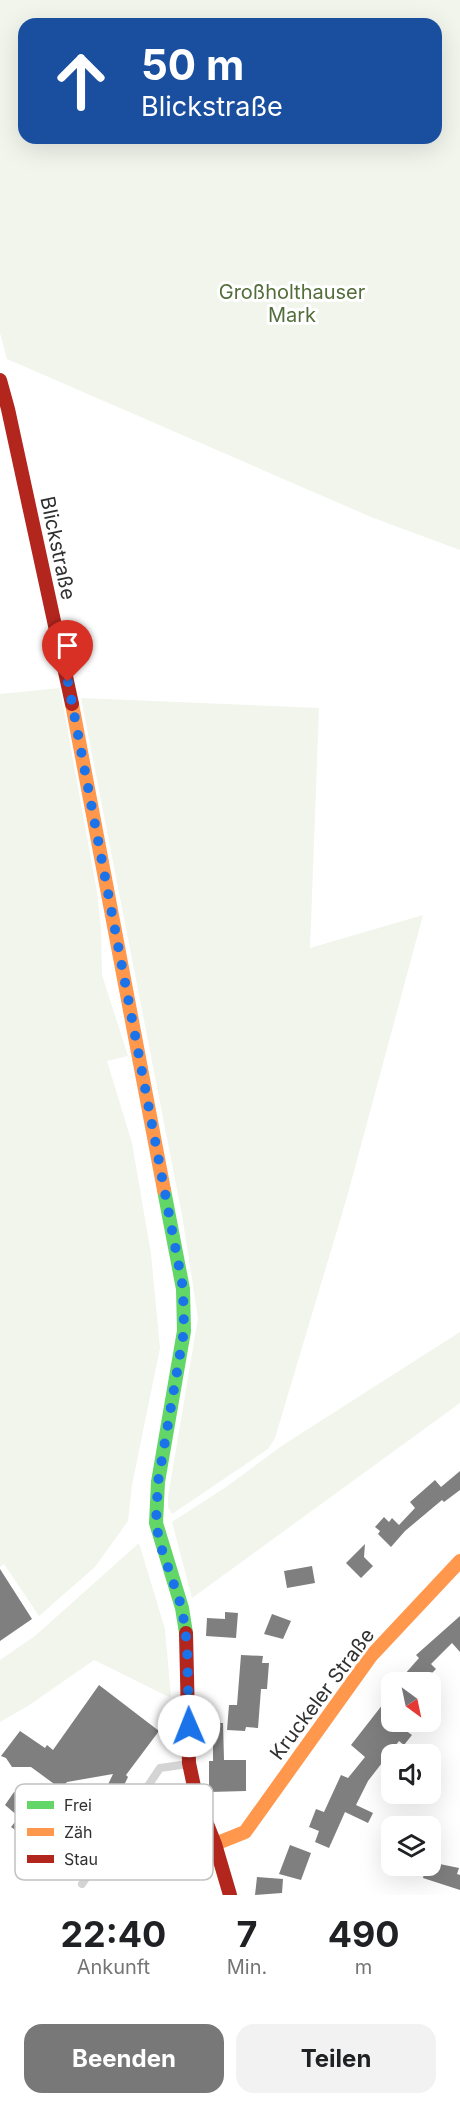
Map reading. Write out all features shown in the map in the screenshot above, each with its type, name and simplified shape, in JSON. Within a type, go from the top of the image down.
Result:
[{"type":"street","name":"Blickstraße","points":[[0,380],[68,682],[183,1288],[184,1331],[156,1499],[156,1523],[160,1544],[182,1608],[187,1644],[189,1763],[193,1784]]},
{"type":"street","name":"Kruckeler Straße","points":[[214,1845],[245,1832],[370,1656],[460,1561]]},
{"type":"street","name":"Blickstraße","points":[[214,1845],[230,1895]]},
{"type":"lane","points":[[149,1784],[160,1768],[189,1763]]},
{"type":"lane","points":[[82,1884],[85,1880]]},
{"type":"green space","name":"Großholthauser Mark","points":[[0,0],[460,0],[460,550],[371,517],[7,359],[0,333]]},
{"type":"green space","points":[[60,688],[97,892],[102,975],[128,1056],[107,1061],[132,1143],[151,1254],[160,1348],[132,1485],[128,1521],[95,1567],[39,1616],[4,1564],[0,1567],[0,694]]},
{"type":"green space","points":[[81,698],[319,708],[310,948],[423,915],[347,1197],[275,1438],[268,1449],[172,1514],[168,1507],[168,1497],[198,1318],[182,1215]]},
{"type":"green space","points":[[460,1332],[460,1403],[192,1598],[172,1522],[226,1487],[283,1445]]},
{"type":"green space","points":[[139,1543],[165,1629],[171,1698],[94,1660],[28,1706],[0,1722],[0,1660],[35,1636]]},
{"type":"building","points":[[460,1471],[460,1490],[444,1502],[442,1500],[405,1531],[391,1547],[378,1534],[380,1531],[375,1527],[384,1517],[389,1522],[392,1518],[399,1525],[415,1508],[410,1502],[435,1480],[441,1487]]},
{"type":"building","points":[[365,1544],[364,1557],[373,1566],[361,1578],[346,1563]]},
{"type":"building","points":[[312,1566],[315,1583],[287,1588],[284,1571]]},
{"type":"building","points":[[0,1569],[32,1619],[0,1641]]},
{"type":"building","points":[[225,1612],[238,1613],[236,1638],[206,1636],[207,1618],[225,1619]]},
{"type":"building","points":[[272,1614],[291,1621],[283,1639],[264,1634]]},
{"type":"building","points":[[460,1616],[460,1652],[452,1643],[431,1664],[436,1669],[433,1672],[407,1672],[419,1658],[416,1655]]},
{"type":"building","points":[[241,1655],[263,1656],[262,1663],[269,1663],[267,1689],[261,1689],[258,1728],[246,1727],[245,1731],[227,1730],[229,1705],[237,1705]]},
{"type":"building","points":[[99,1685],[159,1731],[126,1775],[128,1777],[125,1784],[108,1784],[113,1774],[65,1784],[54,1784],[31,1767],[12,1767],[6,1758],[1,1756],[20,1731],[45,1748],[47,1745],[53,1750]]},
{"type":"building","points":[[381,1707],[381,1732],[408,1732],[412,1735],[405,1744],[399,1741],[397,1744],[381,1744],[381,1764],[368,1781],[356,1805],[373,1813],[368,1823],[345,1812],[329,1848],[315,1842],[319,1831],[309,1827],[316,1809],[324,1812],[341,1775],[348,1778],[365,1757],[351,1745]]},
{"type":"building","points":[[213,1723],[223,1723],[224,1760],[246,1760],[246,1791],[213,1792],[213,1784],[209,1784],[209,1761],[213,1761]]},
{"type":"building","points":[[14,1792],[15,1793],[15,1814],[5,1805]]},
{"type":"building","points":[[290,1845],[311,1853],[301,1880],[279,1874]]},
{"type":"building","points":[[441,1864],[459,1868],[457,1874],[460,1875],[460,1890],[423,1878],[424,1876],[441,1876]]},
{"type":"building","points":[[257,1877],[283,1879],[282,1893],[255,1895]]},
{"type":"traffic: fast","points":[[164,1190],[183,1289],[184,1331],[158,1482],[156,1523],[182,1608],[186,1633]]},
{"type":"traffic: slow","points":[[72,704],[164,1190]]},
{"type":"traffic: slow","points":[[215,1844],[245,1832],[371,1656],[460,1561]]},
{"type":"traffic: jam","points":[[0,380],[72,704]]},
{"type":"traffic: jam","points":[[186,1633],[189,1763],[193,1784]]},
{"type":"traffic: jam","points":[[213,1839],[230,1895]]},
{"type":"route","points":[[68,682],[183,1288],[184,1331],[158,1482],[156,1523],[160,1544],[182,1608],[187,1644],[189,1726]]}]
